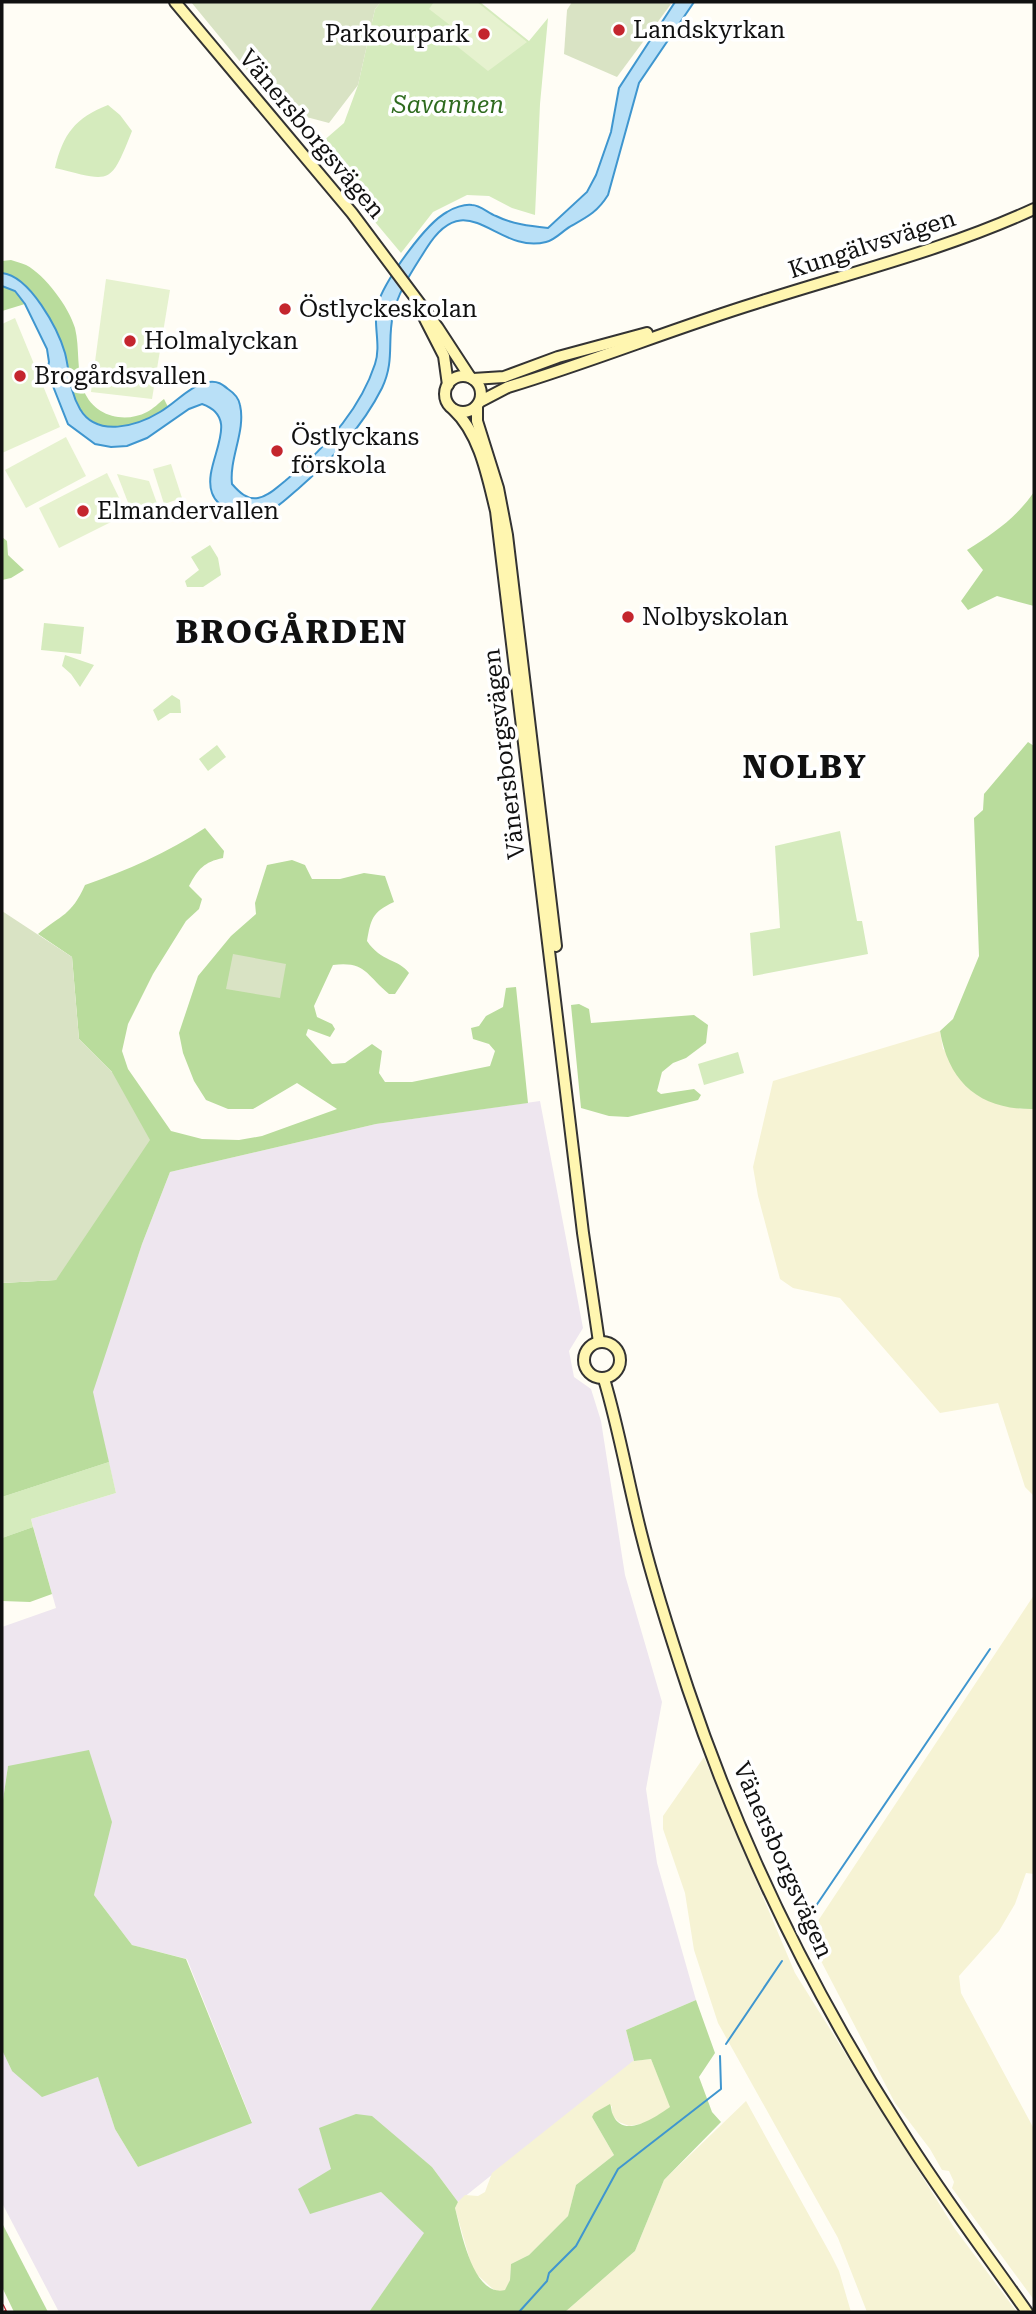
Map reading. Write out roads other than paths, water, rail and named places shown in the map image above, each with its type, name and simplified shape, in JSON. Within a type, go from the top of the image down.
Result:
[{"type":"main road","name":"Vänersborgsvägen","points":[[174,2],[302,152],[390,261],[472,378]]},
{"type":"main road","name":"Kungälvsvägen","points":[[479,404],[508,387],[721,314],[937,247],[1034,209]]},
{"type":"main road","name":"Vänersborgsvägen","points":[[413,296],[444,356],[448,385]]},
{"type":"main road","name":"Kungälvsvägen","points":[[472,378],[504,377],[558,357],[721,314]]},
{"type":"main road","points":[[457,377],[472,378],[481,391],[479,404],[466,412],[454,410],[446,400],[448,385],[457,377]]},
{"type":"main road","name":"Vänersborgsvägen","points":[[479,404],[477,421],[498,488],[508,535],[555,933],[569,1102]]},
{"type":"main road","name":"Vänersborgsvägen","points":[[454,410],[478,448],[496,511],[583,1233],[599,1342],[588,1349],[584,1361],[592,1375],[604,1379],[641,1535],[673,1641],[713,1758],[757,1864],[808,1968],[877,2091],[937,2185],[1027,2312]]},
{"type":"main road","points":[[599,1342],[615,1347],[621,1359],[615,1374],[604,1379]]},
{"type":"water","points":[[675,2],[694,2],[639,83],[608,195],[604,201],[588,216],[546,242],[528,243],[512,239],[469,221],[455,221],[441,230],[426,249],[398,298],[391,324],[390,360],[386,378],[374,403],[334,455],[277,506],[259,514],[231,513],[215,499],[210,481],[221,431],[220,420],[214,411],[202,404],[189,409],[147,438],[127,446],[95,444],[68,424],[47,371],[47,349],[25,304],[15,291],[2,286],[2,273],[23,283],[49,318],[65,353],[74,395],[87,418],[96,424],[107,426],[129,425],[160,412],[202,384],[220,383],[232,392],[240,405],[241,425],[232,484],[250,498],[262,497],[273,491],[326,443],[360,397],[377,356],[376,316],[379,300],[408,252],[438,218],[455,208],[472,205],[508,221],[548,228],[587,192],[611,132],[619,88]]},
{"type":"waterway","points":[[805,1922],[990,1649]]},
{"type":"waterway","points":[[726,2044],[782,1961]]},
{"type":"waterway","points":[[519,2312],[547,2281],[549,2273],[576,2246],[618,2169],[721,2089],[720,2056]]},
{"type":"railway","points":[[2,2306],[5,2312]]},
{"type":"place","name":"Landskyrkan","points":[[619,30]]},
{"type":"place","name":"Parkourpark","points":[[484,34]]},
{"type":"place","name":"Östlyckeskolan","points":[[285,309]]},
{"type":"place","name":"Holmalyckan","points":[[130,341]]},
{"type":"place","name":"Brogårdsvallen","points":[[20,376]]},
{"type":"place","name":"Östlyckans förskola","points":[[277,451]]},
{"type":"place","name":"Elmandervallen","points":[[83,511]]},
{"type":"place","name":"Nolbyskolan","points":[[628,617]]},
{"type":"district","name":"BROGÅRDEN","points":[[292,632]]},
{"type":"district","name":"NOLBY","points":[[805,767]]},
{"type":"park label","name":"Savannen","points":[[448,105]]}]
